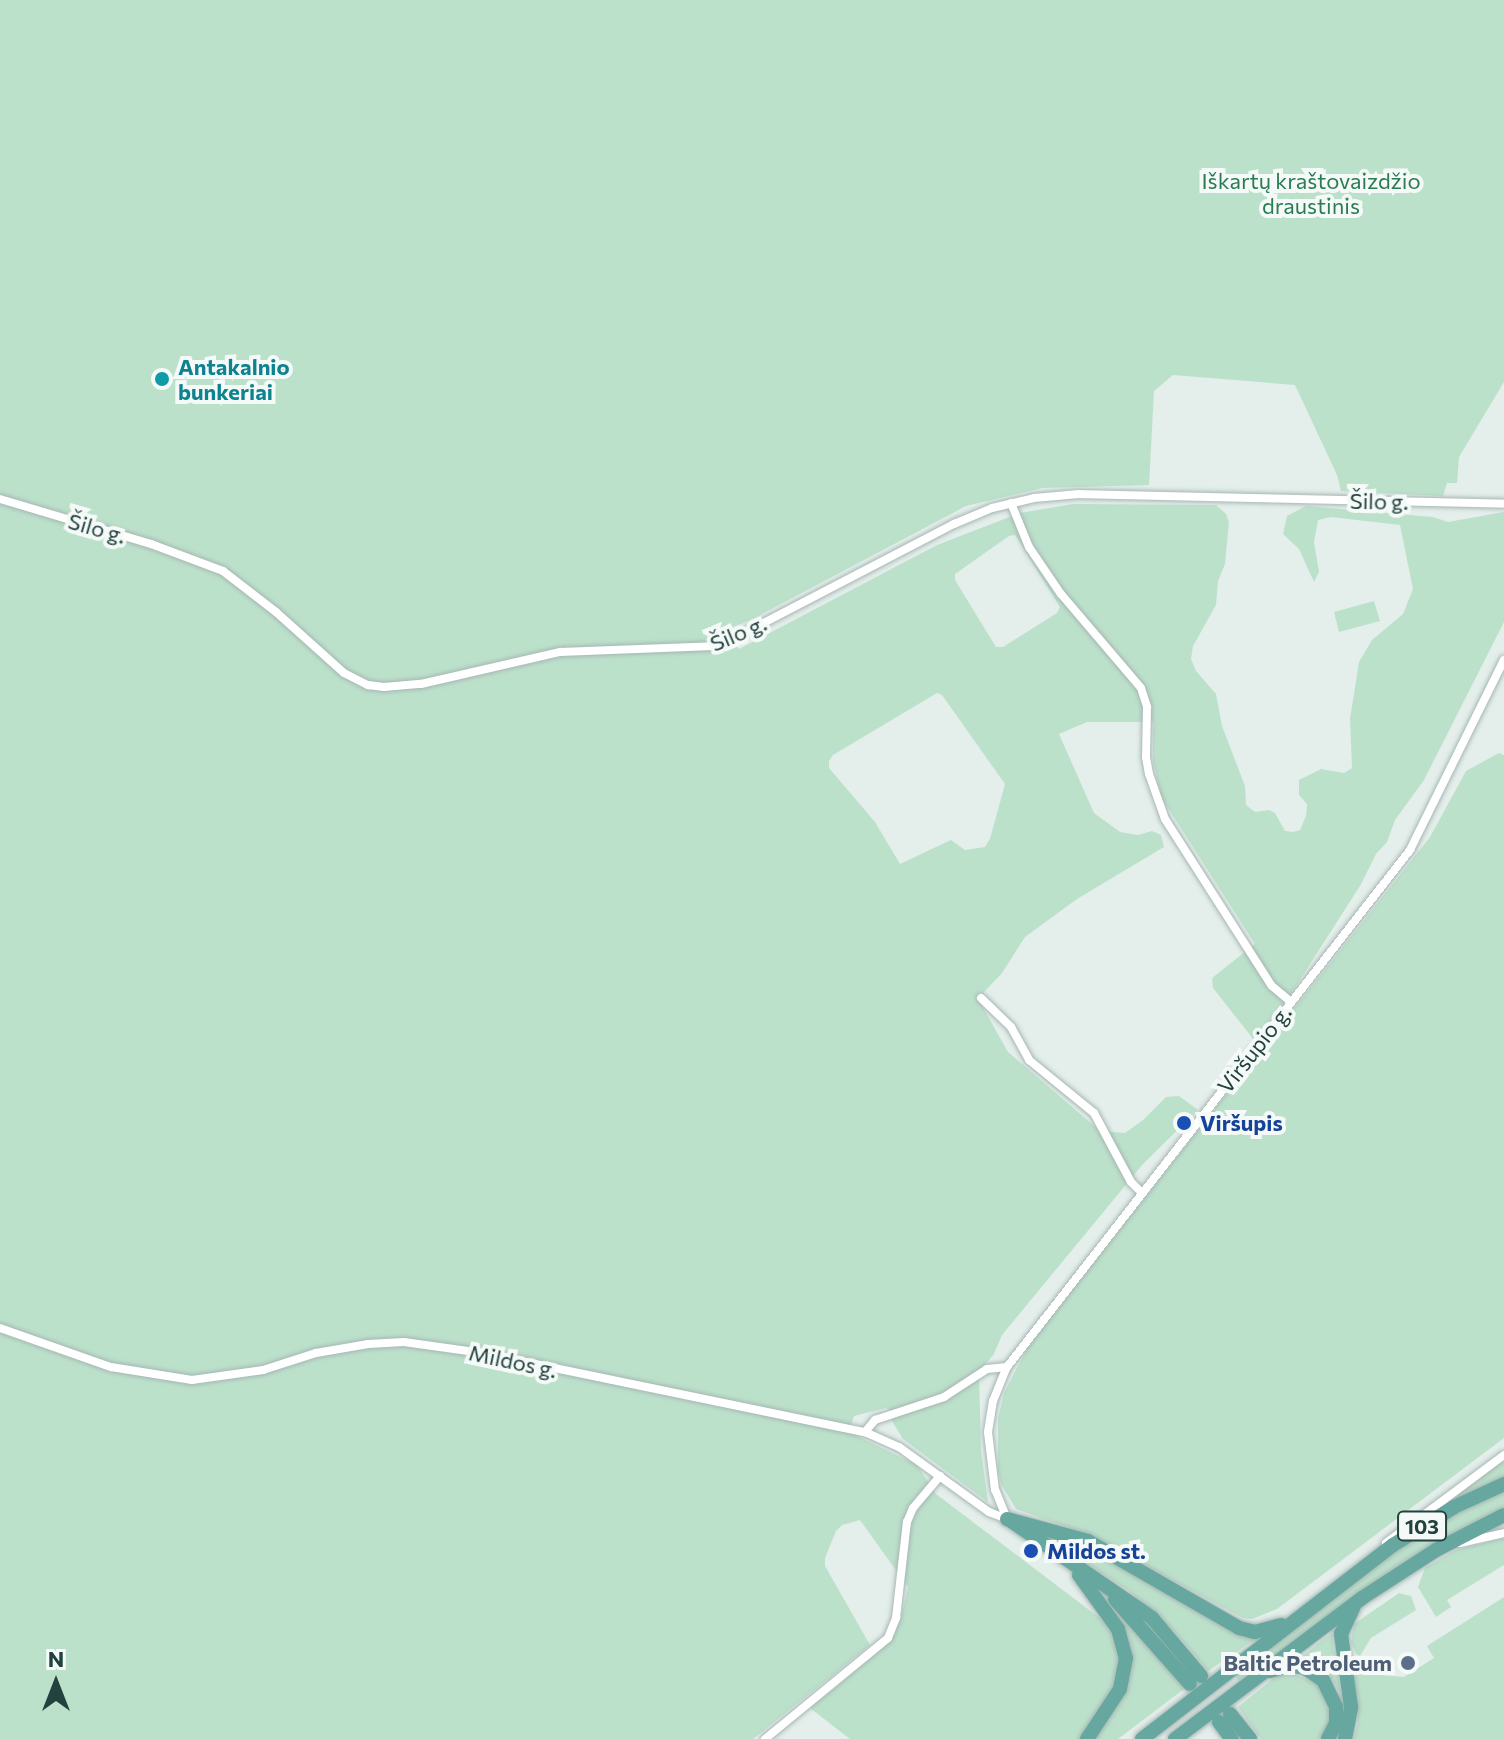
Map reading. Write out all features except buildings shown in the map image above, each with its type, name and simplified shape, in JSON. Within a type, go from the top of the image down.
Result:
[{"type":"main road","name":"103","points":[[1142,1739],[1346,1579],[1425,1524],[1504,1484]]},
{"type":"main road","name":"103","points":[[1175,1739],[1362,1598],[1436,1550],[1504,1515]]},
{"type":"main road","points":[[1007,1519],[1152,1618],[1196,1680]]},
{"type":"main road","points":[[1007,1519],[1088,1541],[1239,1628],[1268,1630],[1297,1619]]},
{"type":"main road","points":[[1072,1564],[1118,1629],[1126,1649],[1126,1669],[1120,1689],[1087,1739]]},
{"type":"main road","points":[[1345,1739],[1351,1707],[1341,1634],[1347,1617],[1362,1598]]},
{"type":"main road","points":[[1255,1679],[1288,1666],[1314,1671],[1331,1692],[1336,1707],[1336,1723],[1328,1739]]},
{"type":"main road","points":[[1232,1739],[1224,1718],[1250,1739]]},
{"type":"street","name":"Šilo g.","points":[[0,499],[178,553],[223,571],[276,612],[344,673],[368,685],[384,687],[421,684],[560,652],[713,646],[752,629],[954,524],[1011,503],[1079,494],[1504,504]]},
{"type":"street","points":[[1011,503],[1029,547],[1061,594],[1141,688],[1147,707],[1147,767],[1165,819],[1272,986],[1291,1002]]},
{"type":"street","name":"Viršupio g.","points":[[1007,1519],[995,1490],[988,1432],[993,1401],[1007,1367],[1410,850],[1504,660]]},
{"type":"street","points":[[981,998],[1011,1027],[1023,1053],[1040,1072],[1094,1113],[1131,1182],[1141,1192]]},
{"type":"street","name":"Mildos g.","points":[[0,1328],[111,1367],[192,1380],[263,1370],[353,1346],[404,1342],[482,1353],[865,1432],[899,1447],[989,1512],[1007,1519]]},
{"type":"street","points":[[865,1432],[875,1420],[944,1397],[987,1369],[1007,1367]]},
{"type":"street","points":[[1346,1579],[1418,1517],[1504,1455]]},
{"type":"street","points":[[765,1739],[888,1638],[896,1618],[907,1522],[913,1508],[940,1476]]},
{"type":"street","points":[[1436,1550],[1504,1533]]},
{"type":"green space","name":"Iškartų kraštovaizdžio draustinis","points":[[0,0],[1504,0],[1504,382],[1459,457],[1457,483],[1447,483],[1443,496],[1341,491],[1337,475],[1295,385],[1173,375],[1154,391],[1149,485],[1042,488],[966,506],[749,621],[727,629],[739,649],[937,545],[1020,513],[1073,504],[1216,505],[1226,514],[1229,522],[1225,564],[1218,581],[1216,605],[1193,646],[1191,659],[1196,671],[1216,694],[1222,726],[1245,786],[1246,805],[1255,812],[1269,810],[1275,813],[1285,831],[1293,832],[1300,830],[1306,816],[1307,804],[1299,795],[1299,780],[1321,769],[1344,773],[1352,768],[1350,719],[1359,662],[1372,640],[1403,614],[1413,589],[1400,525],[1331,517],[1318,520],[1314,542],[1319,572],[1314,582],[1299,549],[1283,534],[1287,516],[1306,506],[1433,517],[1448,522],[1504,512],[1504,622],[1424,780],[1395,820],[1387,842],[1376,854],[1360,886],[1294,989],[1254,1040],[1213,988],[1212,978],[1255,944],[1161,797],[1153,760],[1153,722],[1087,722],[1059,734],[1094,813],[1120,832],[1138,835],[1152,831],[1161,835],[1164,847],[1077,899],[1025,937],[1002,973],[984,992],[981,1004],[1008,1052],[1100,1131],[1125,1133],[1166,1097],[1179,1096],[1198,1110],[1143,1164],[1002,1335],[994,1354],[979,1372],[981,1451],[988,1502],[903,1439],[892,1421],[892,1411],[886,1408],[854,1416],[851,1425],[855,1435],[917,1465],[936,1494],[1101,1619],[1118,1639],[1120,1676],[1082,1739],[850,1739],[810,1708],[889,1643],[901,1618],[908,1587],[860,1520],[842,1525],[836,1531],[825,1566],[870,1645],[753,1739],[0,1739]],"holes":[[[1015,535],[1060,607],[1057,613],[1003,647],[996,647],[955,580],[955,574],[1009,536]],[[937,693],[942,695],[1005,784],[985,847],[965,850],[951,840],[900,864],[875,822],[829,768],[829,761],[833,755]]]},
{"type":"green space","points":[[1374,601],[1380,621],[1339,632],[1334,612]]},
{"type":"green space","points":[[1499,753],[1504,755],[1504,1438],[1277,1609],[1252,1619],[1243,1618],[1087,1534],[1016,1509],[1001,1484],[998,1469],[998,1419],[1004,1393],[1030,1343],[1430,837],[1466,771]]},
{"type":"green space","points":[[1504,1461],[1504,1477],[1447,1504],[1494,1467]]},
{"type":"green space","points":[[1504,1490],[1504,1509],[1331,1614],[1239,1681],[1235,1675],[1428,1528]]},
{"type":"green space","points":[[1032,1528],[1073,1539],[1260,1636],[1208,1671],[1174,1631],[1128,1590]]},
{"type":"green space","points":[[1504,1538],[1504,1565],[1447,1600],[1451,1607],[1436,1617],[1418,1587],[1425,1568],[1456,1550]]},
{"type":"green space","points":[[1399,1593],[1411,1596],[1416,1610],[1371,1638],[1360,1656],[1356,1654],[1351,1643],[1354,1624]]},
{"type":"green space","points":[[1504,1597],[1504,1739],[1354,1739],[1358,1722],[1354,1677],[1357,1673],[1404,1677],[1434,1658],[1427,1646]]},
{"type":"green space","points":[[1104,1601],[1140,1634],[1184,1689],[1118,1739],[1091,1739],[1128,1673]]},
{"type":"green space","points":[[1332,1633],[1341,1693],[1323,1668],[1300,1658]]},
{"type":"green space","points":[[1288,1672],[1320,1685],[1330,1706],[1330,1719],[1320,1739],[1261,1739],[1238,1707],[1274,1678]]},
{"type":"place","name":"Antakalnio bunkeriai","points":[[162,379]]},
{"type":"place","name":"Viršupis","points":[[1184,1123]]},
{"type":"place","name":"Mildos st.","points":[[1031,1551]]},
{"type":"place","name":"Baltic Petroleum","points":[[1408,1663]]}]
